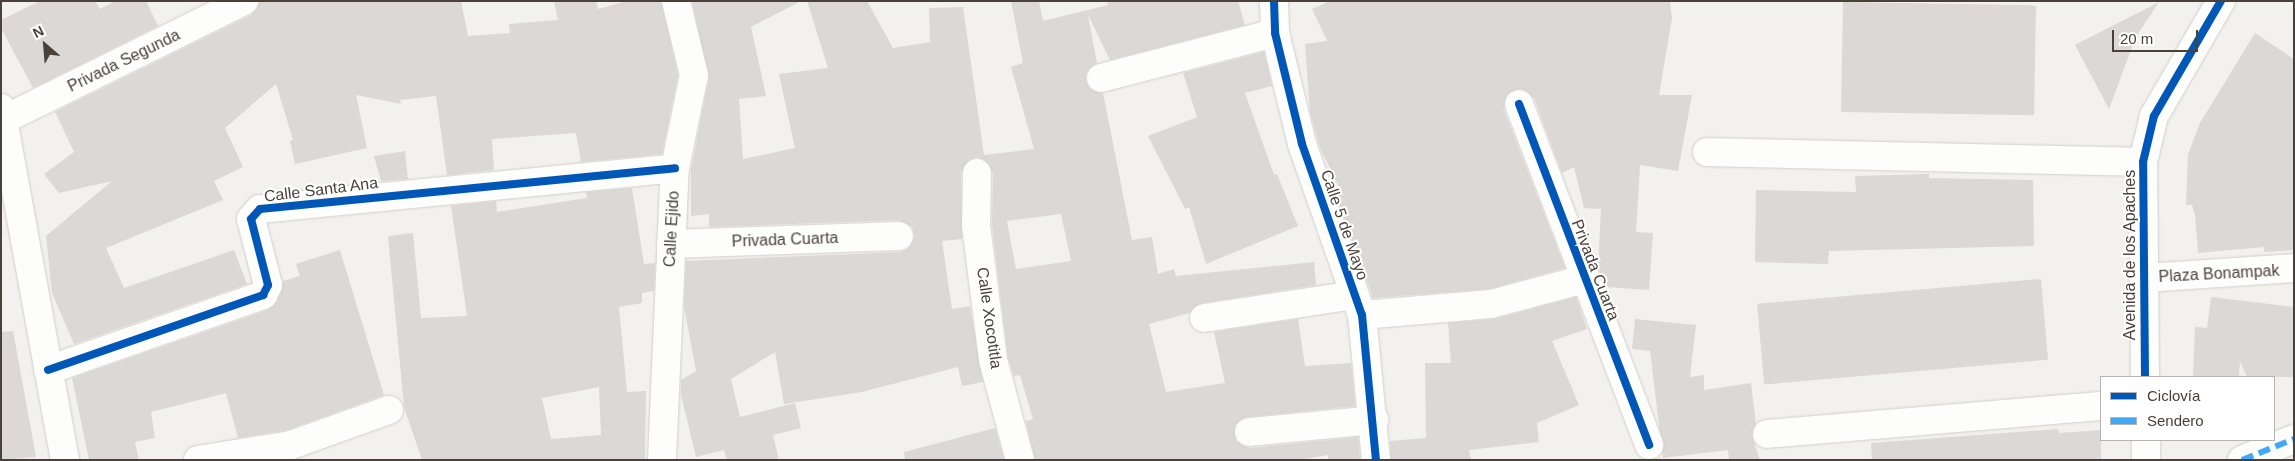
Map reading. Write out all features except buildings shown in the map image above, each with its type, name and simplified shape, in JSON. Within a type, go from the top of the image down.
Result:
[{"type":"street","name":"Privada Segunda","points":[[2,114],[244,1]]},
{"type":"street","name":"Calle Ejido","points":[[662,460],[675,168],[694,75],[676,1]]},
{"type":"street","name":"Calle 5 de Mayo","points":[[1274,1],[1275,33],[1302,144],[1358,305],[1374,420],[1376,460]]},
{"type":"street","name":"Avenida de los Apaches","points":[[2145,376],[2143,162],[2154,116],[2221,1]]},
{"type":"street","points":[[1101,78],[1275,33]]},
{"type":"street","name":"Privada Cuarta","points":[[1519,104],[1584,279],[1649,444]]},
{"type":"street","points":[[2,114],[65,460]]},
{"type":"street","points":[[1707,152],[2143,162]]},
{"type":"street","name":"Calle Santa Ana","points":[[48,370],[263,295],[268,285],[251,220],[260,209],[675,168]]},
{"type":"street","name":"Calle Xocotitla","points":[[976,173],[976,225],[993,360],[1020,460]]},
{"type":"street","name":"Privada Cuarta","points":[[671,244],[899,236]]},
{"type":"street","name":"Plaza Bonampak","points":[[2144,278],[2294,268]]},
{"type":"street","name":"Privada Cuarta","points":[[1204,318],[1358,305],[1491,304],[1584,279]]},
{"type":"street","points":[[1767,434],[2100,406]]},
{"type":"street","points":[[198,460],[291,445],[389,410]]},
{"type":"street","points":[[1249,432],[1374,420]]},
{"type":"street","points":[[2242,460],[2294,439]]},
{"type":"street","points":[[2146,441],[2146,460]]},
{"type":"marked path","points":[[2242,460],[2294,439]]},
{"type":"cycle path","points":[[1274,1],[1275,33],[1302,144],[1362,315],[1376,460]]},
{"type":"cycle path","points":[[2145,376],[2143,162],[2154,116],[2221,1]]},
{"type":"cycle path","points":[[1519,104],[1649,445]]},
{"type":"cycle path","points":[[48,370],[263,295],[268,285],[251,219],[260,209],[675,168]]}]
